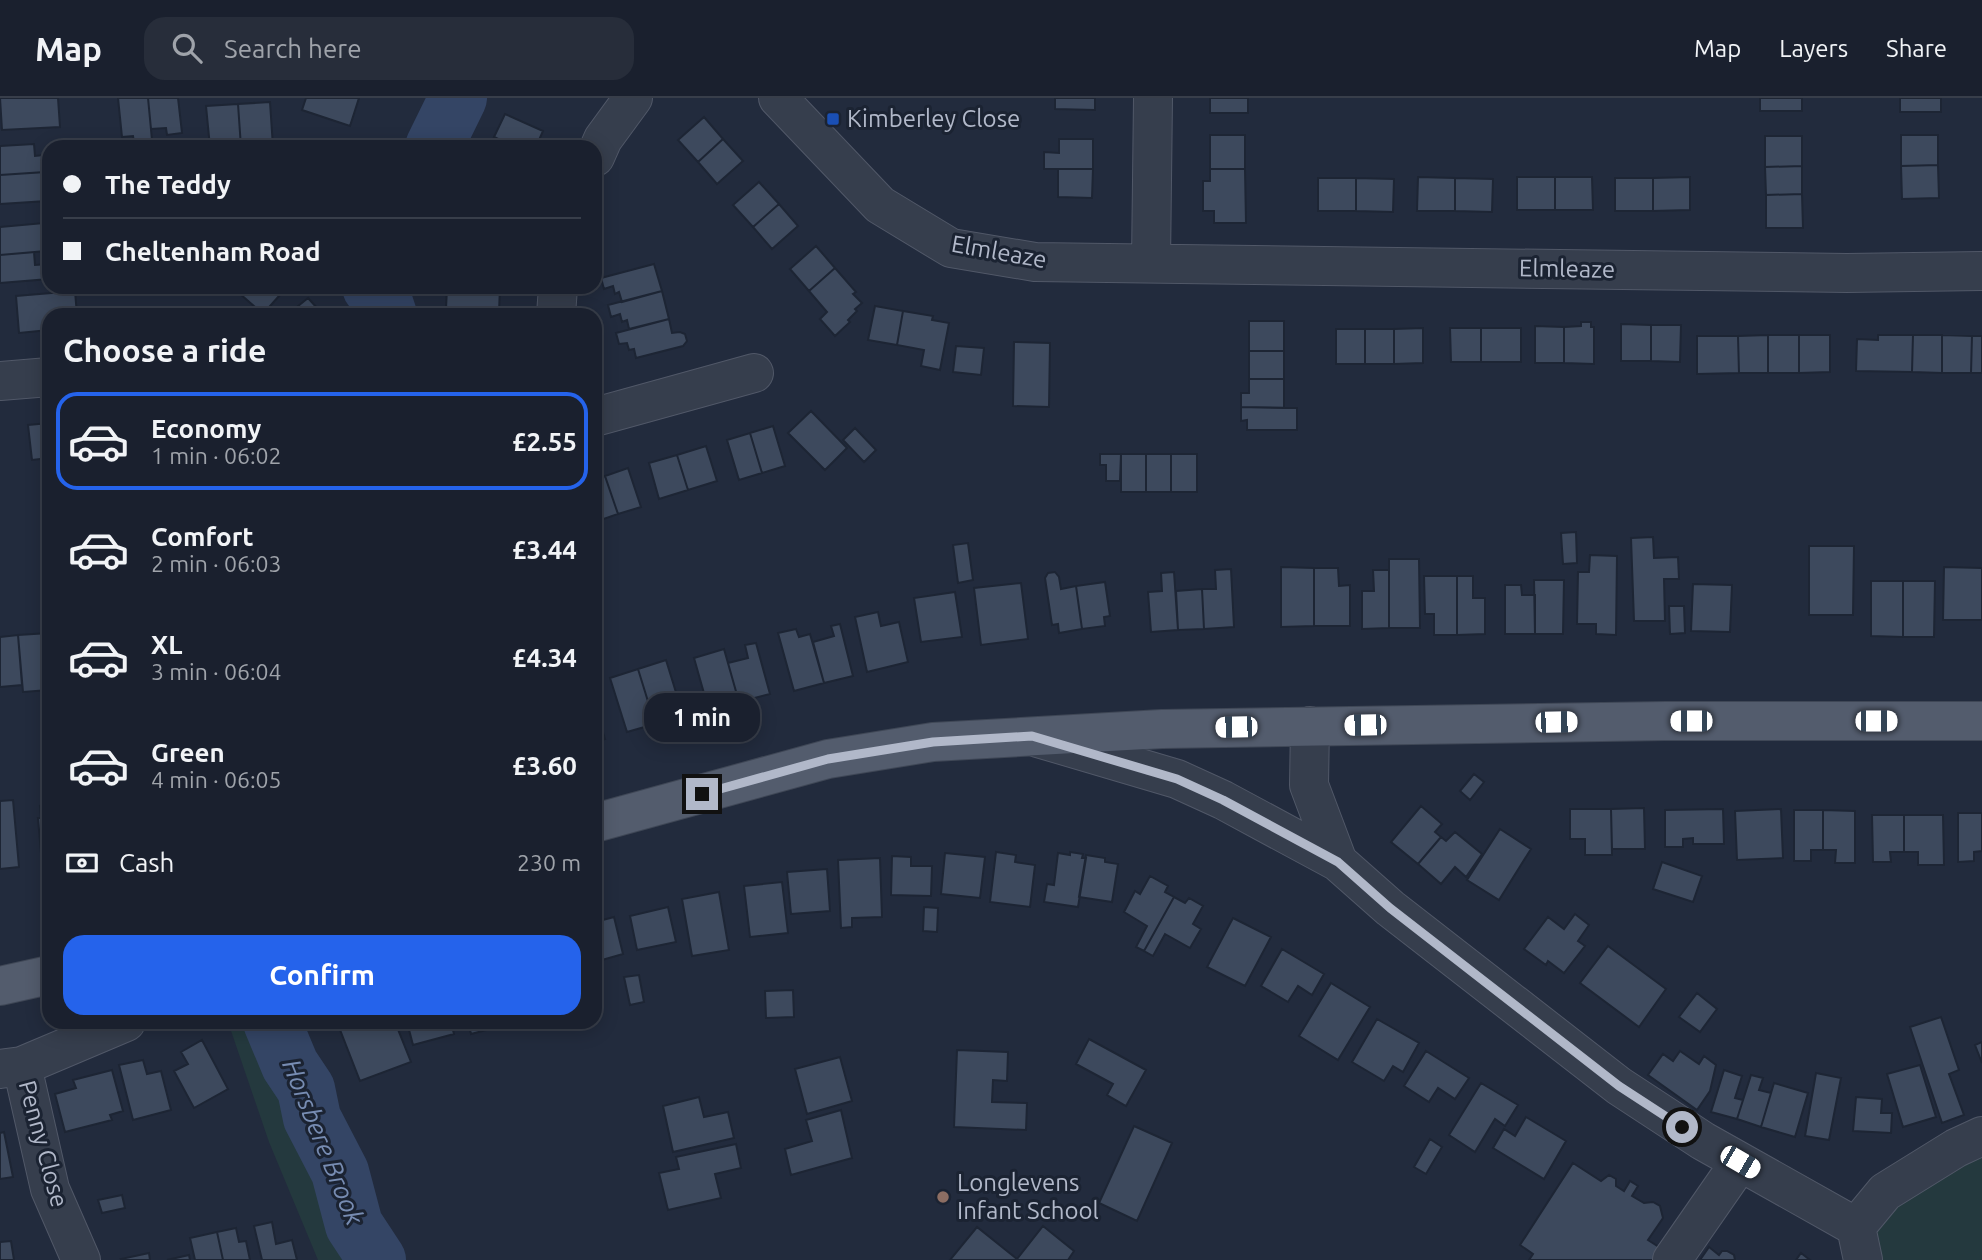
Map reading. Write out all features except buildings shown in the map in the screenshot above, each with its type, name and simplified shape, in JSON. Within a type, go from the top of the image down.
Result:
[{"type":"main road","points":[[602,821],[828,759],[933,742],[1162,729],[1310,726],[1665,721],[1982,721]]},
{"type":"main road","points":[[0,986],[42,977]]},
{"type":"street","points":[[602,141],[633,98]]},
{"type":"street","name":"Elmleaze","points":[[778,98],[880,205],[951,248],[1035,262],[1847,273],[1982,271]]},
{"type":"street","points":[[1151,263],[1153,98]]},
{"type":"street","points":[[602,414],[754,373]]},
{"type":"street","points":[[0,381],[42,378]]},
{"type":"street","points":[[1310,726],[1309,785],[1338,862]]},
{"type":"street","points":[[1032,736],[1177,779],[1223,800],[1338,862],[1390,908],[1619,1086],[1740,1162],[1860,1243],[1885,1192],[1956,1148],[1982,1136]]},
{"type":"street","name":"Penny Close","points":[[81,1260],[50,1189],[11,1068],[108,1029]]},
{"type":"street","points":[[1672,1260],[1740,1162]]},
{"type":"green space","points":[[230,1029],[303,1029],[398,1260],[318,1260],[269,1142]]},
{"type":"green space","points":[[1982,1136],[1982,1260],[1863,1260],[1885,1192]]},
{"type":"waterway","name":"Horsbere Brook","points":[[437,140],[458,98]]},
{"type":"waterway","name":"Horsbere Brook","points":[[377,294],[386,308]]},
{"type":"waterway","name":"Horsbere Brook","points":[[275,1029],[290,1065],[306,1089],[312,1118],[340,1172],[354,1225],[377,1260]]},
{"type":"place","name":"Kimberley Close","points":[[833,119]]},
{"type":"place","name":"Longlevens Infant School","points":[[943,1197]]},
{"type":"route","points":[[702,794],[828,759],[933,742],[1032,736],[1177,779],[1223,800],[1338,862],[1390,908],[1619,1086],[1682,1127]]}]
